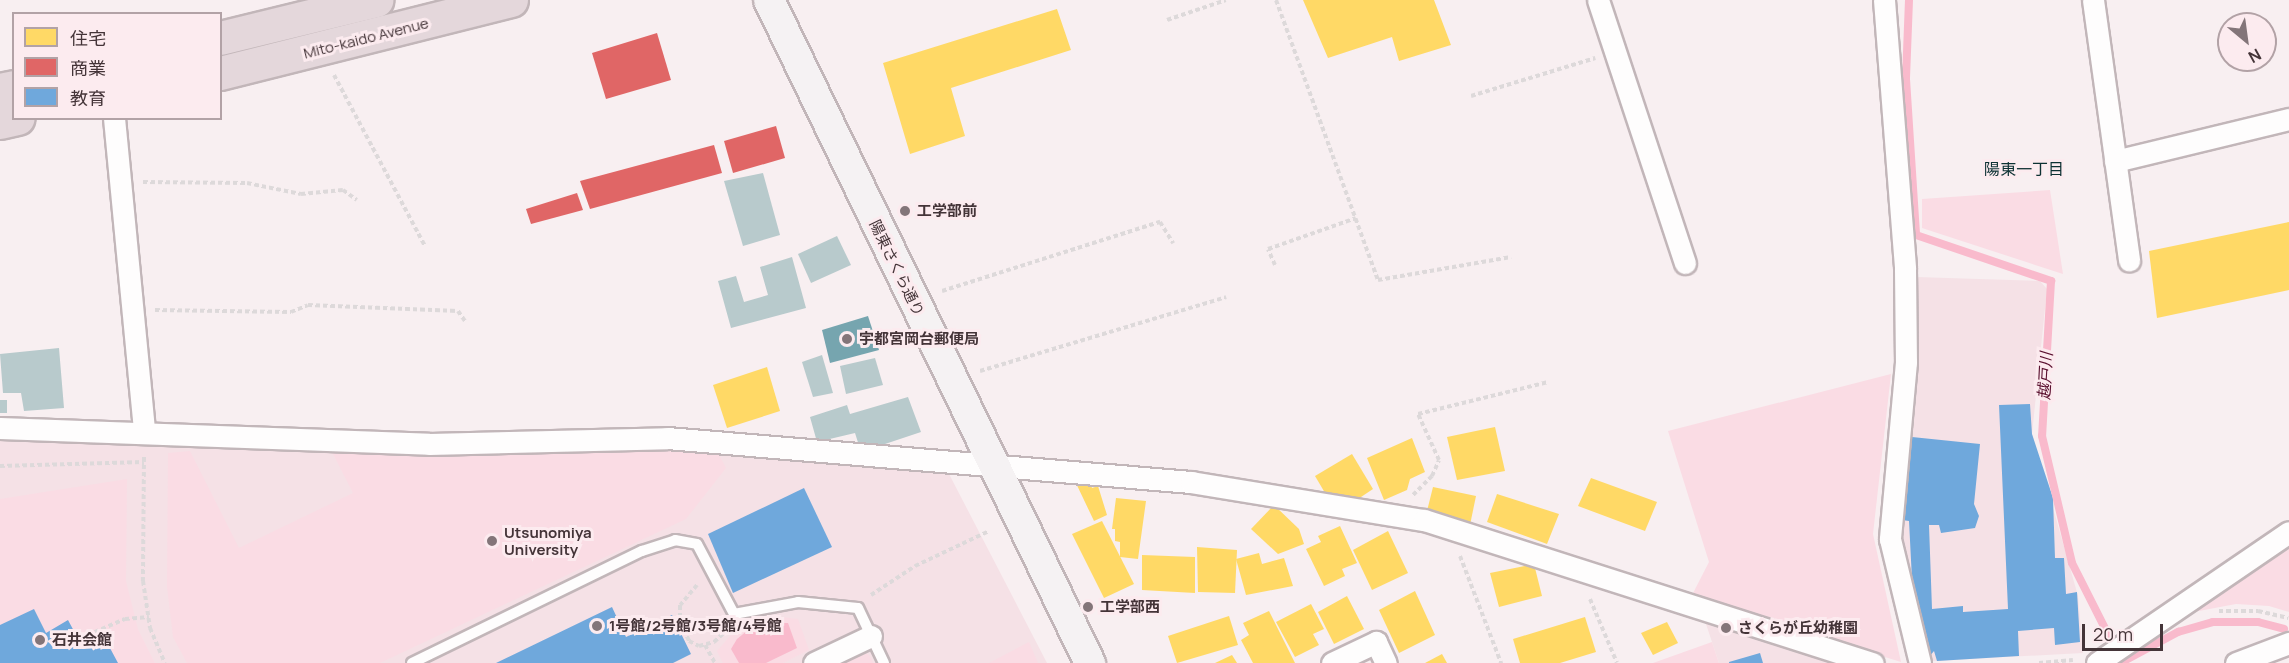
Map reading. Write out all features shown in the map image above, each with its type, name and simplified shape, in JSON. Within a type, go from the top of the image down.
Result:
[{"type":"highway","points":[[222,38],[376,0]]},
{"type":"highway","name":"Mito-kaido Avenue","points":[[222,73],[321,50],[511,0]]},
{"type":"street","name":"陽東さくら通り","points":[[769,0],[951,381],[1090,663]]},
{"type":"street","points":[[1598,0],[1685,263]]},
{"type":"street","points":[[1884,0],[1906,304],[1906,362],[1890,539],[1920,663]]},
{"type":"street","points":[[2093,0],[2129,261]]},
{"type":"street","points":[[2115,161],[2289,119]]},
{"type":"street","points":[[114,120],[144,432]]},
{"type":"street","points":[[0,428],[429,444],[667,438],[992,463],[1191,482],[1393,515],[1449,527],[1873,663]]},
{"type":"street","points":[[2096,659],[2138,637],[2289,532]]},
{"type":"street","points":[[814,663],[871,636]]},
{"type":"street","points":[[1332,663],[1376,642],[1386,663]]},
{"type":"street","points":[[2236,663],[2289,643]]},
{"type":"lane","points":[[412,663],[642,551],[675,540],[697,544],[736,614],[798,602],[858,608],[884,663]]},
{"type":"path","points":[[1167,20],[1226,0]]},
{"type":"path","points":[[1276,0],[1378,280],[1511,257]]},
{"type":"path","points":[[321,50],[425,246]]},
{"type":"path","points":[[1471,96],[1615,51]]},
{"type":"path","points":[[120,182],[247,183],[301,194],[343,190],[357,200]]},
{"type":"path","points":[[1275,265],[1268,249],[1356,219]]},
{"type":"path","points":[[913,300],[1160,222],[1173,243]]},
{"type":"path","points":[[951,381],[1226,297]]},
{"type":"path","points":[[132,310],[291,312],[308,305],[458,311],[465,321]]},
{"type":"path","points":[[1393,515],[1437,469],[1437,452],[1418,414],[1548,382]]},
{"type":"path","points":[[144,432],[143,581],[148,617],[165,663]]},
{"type":"path","points":[[0,466],[144,462]]},
{"type":"path","points":[[1449,527],[1501,663]]},
{"type":"path","points":[[858,608],[877,589],[906,571],[989,531]]},
{"type":"path","points":[[1577,567],[1617,663]]},
{"type":"path","points":[[712,574],[688,592],[680,605],[680,623],[689,641],[705,645],[714,642],[730,627],[736,614]]},
{"type":"path","points":[[2208,613],[2258,610],[2289,619]]},
{"type":"path","points":[[81,638],[124,619],[148,617]]},
{"type":"path","points":[[705,645],[715,663]]},
{"type":"path","points":[[2039,663],[2096,659]]},
{"type":"shaded area","points":[[2050,190],[2063,274],[1922,228],[1922,199]]},
{"type":"shaded area","points":[[1917,277],[2040,281],[2047,289],[2032,434],[2078,596],[2083,653],[1931,661],[1895,535],[1913,395]]},
{"type":"shaded area","points":[[1891,374],[1873,534],[1901,662],[1691,597],[1709,562],[1668,431]]},
{"type":"shaded area","name":"Utsunomiya University","points":[[0,436],[611,447],[948,472],[1047,663],[0,663]]},
{"type":"shaded area","points":[[330,448],[717,451],[726,468],[686,519],[380,663],[187,663],[173,637],[167,587],[168,453],[190,451],[239,548],[353,493]]},
{"type":"shaded area","points":[[127,479],[126,581],[138,629],[155,663],[0,663],[0,499]]},
{"type":"shaded area","points":[[2289,541],[2289,612],[2269,606],[2236,604],[2183,614]]},
{"type":"shaded area","name":"さくらが丘幼稚園","points":[[1703,615],[1846,663],[1719,663]]},
{"type":"shaded area","points":[[762,618],[798,619],[809,650],[783,663],[723,663],[717,651],[730,636]]},
{"type":"shaded area","points":[[765,623],[788,623],[797,648],[766,663],[739,663],[731,649],[737,639],[748,630]]},
{"type":"shaded area","points":[[1029,642],[1038,663],[989,663]]},
{"type":"shaded area","points":[[1712,642],[1719,663],[1653,663]]},
{"type":"shaded area","points":[[857,649],[869,655],[873,663],[829,663]]},
{"type":"building: 住宅","points":[[1303,0],[1434,0],[1451,45],[1399,61],[1392,37],[1328,58]]},
{"type":"building: 住宅","points":[[1057,9],[1071,50],[951,88],[965,136],[910,154],[883,63]]},
{"type":"building: 住宅","points":[[2289,222],[2289,290],[2157,318],[2149,251]]},
{"type":"building: 住宅","points":[[767,367],[780,411],[727,428],[713,385]]},
{"type":"building: 住宅","points":[[1495,427],[1505,471],[1457,480],[1447,437]]},
{"type":"building: 住宅","points":[[1412,438],[1425,472],[1410,479],[1407,490],[1384,500],[1367,458]]},
{"type":"building: 住宅","points":[[1352,454],[1373,489],[1355,501],[1328,498],[1315,476]]},
{"type":"building: 住宅","points":[[1591,478],[1657,502],[1645,531],[1578,506]]},
{"type":"building: 住宅","points":[[1074,479],[1090,482],[1092,488],[1098,486],[1107,515],[1094,521]]},
{"type":"building: 住宅","points":[[1433,487],[1476,496],[1470,525],[1426,515]]},
{"type":"building: 住宅","points":[[1497,494],[1559,514],[1547,544],[1487,522]]},
{"type":"building: 住宅","points":[[1116,498],[1146,501],[1138,559],[1120,557],[1120,542],[1115,541],[1115,529],[1112,529]]},
{"type":"building: 住宅","points":[[1274,505],[1299,529],[1304,544],[1278,554],[1251,529]]},
{"type":"building: 住宅","points":[[1102,521],[1134,584],[1104,598],[1072,534]]},
{"type":"building: 住宅","points":[[1340,526],[1357,563],[1342,569],[1345,576],[1324,586],[1306,549],[1321,542],[1318,536]]},
{"type":"building: 住宅","points":[[1388,531],[1408,573],[1372,590],[1353,550]]},
{"type":"building: 住宅","points":[[1197,547],[1237,550],[1235,593],[1198,592]]},
{"type":"building: 住宅","points":[[1259,553],[1262,564],[1284,558],[1293,586],[1246,595],[1236,559]]},
{"type":"building: 住宅","points":[[1142,555],[1195,557],[1195,593],[1142,590]]},
{"type":"building: 住宅","points":[[1534,564],[1542,596],[1499,607],[1490,573]]},
{"type":"building: 住宅","points":[[1415,591],[1435,635],[1399,653],[1379,610]]},
{"type":"building: 住宅","points":[[1347,596],[1364,629],[1334,644],[1318,612]]},
{"type":"building: 住宅","points":[[1311,604],[1324,629],[1313,634],[1319,645],[1295,657],[1276,622]]},
{"type":"building: 住宅","points":[[1269,611],[1295,663],[1253,663],[1241,640],[1249,635],[1243,623]]},
{"type":"building: 住宅","points":[[1229,616],[1238,645],[1177,663],[1168,636]]},
{"type":"building: 住宅","points":[[1585,617],[1596,652],[1560,663],[1520,663],[1513,639]]},
{"type":"building: 住宅","points":[[1667,622],[1678,643],[1653,655],[1641,633]]},
{"type":"building: 住宅","points":[[1442,654],[1447,663],[1425,663]]},
{"type":"building: 住宅","points":[[1232,655],[1237,663],[1215,663]]},
{"type":"building: 商業","points":[[657,33],[671,80],[606,99],[592,53]]},
{"type":"building: 商業","points":[[776,126],[785,158],[733,173],[724,141]]},
{"type":"building: 商業","points":[[714,145],[722,173],[590,209],[580,181]]},
{"type":"building: 商業","points":[[577,193],[583,210],[531,224],[526,209]]},
{"type":"building: 教育","points":[[2030,404],[2032,434],[2053,498],[2055,558],[2064,558],[2066,594],[2077,592],[2080,642],[2055,645],[2054,628],[2018,631],[2019,656],[1937,661],[1934,651],[1924,663],[1913,599],[1909,521],[1902,520],[1912,437],[1980,444],[1974,504],[1979,516],[1975,528],[1941,533],[1939,525],[1929,525],[1932,609],[1963,606],[1963,612],[2008,609],[1999,405]]},
{"type":"building: 教育","points":[[804,488],[832,547],[733,593],[708,534]]},
{"type":"building: 教育","name":"1号館/2号館/3号館/4号館","points":[[612,607],[626,637],[672,615],[691,654],[673,663],[496,663]]},
{"type":"building: 教育","name":"石井会館","points":[[34,609],[46,633],[68,620],[82,646],[103,635],[118,663],[0,663],[0,625]]},
{"type":"building: 教育","points":[[1760,653],[1763,663],[1729,663],[1729,662]]},
{"type":"building: 公共","points":[[868,316],[879,350],[830,363],[822,330]]},
{"type":"building: その他","points":[[763,173],[780,235],[743,246],[724,181]]},
{"type":"building: その他","points":[[837,236],[851,265],[811,283],[798,254]]},
{"type":"building: その他","points":[[792,257],[806,308],[731,328],[718,281],[736,276],[744,302],[768,295],[760,267]]},
{"type":"building: その他","points":[[59,348],[64,408],[24,411],[21,393],[3,393],[0,354]]},
{"type":"building: その他","points":[[822,355],[833,393],[813,397],[802,362]]},
{"type":"building: その他","points":[[875,358],[883,385],[846,394],[840,366]]},
{"type":"building: その他","points":[[908,397],[921,432],[861,452],[855,433],[817,442],[810,417],[847,405],[850,414]]},
{"type":"building: その他","points":[[0,400],[7,400],[7,413],[0,413]]},
{"type":"waterway","name":"越戸川","points":[[1909,0],[1906,79],[1916,235],[2051,281],[2042,436],[2072,563],[2122,662],[2178,632],[2213,622],[2258,622],[2284,629]]},
{"type":"place","name":"工学部前","points":[[905,211]]},
{"type":"place","name":"宇都宮岡台郵便局","points":[[847,339]]},
{"type":"place","name":"Utsunomiya University","points":[[492,541]]},
{"type":"place","name":"工学部西","points":[[1088,607]]},
{"type":"place","name":"1号館/2号館/3号館/4号館","points":[[597,626]]},
{"type":"place","name":"さくらが丘幼稚園","points":[[1726,628]]},
{"type":"place","name":"石井会館","points":[[40,640]]},
{"type":"district","name":"陽東一丁目","points":[[2024,169]]}]
